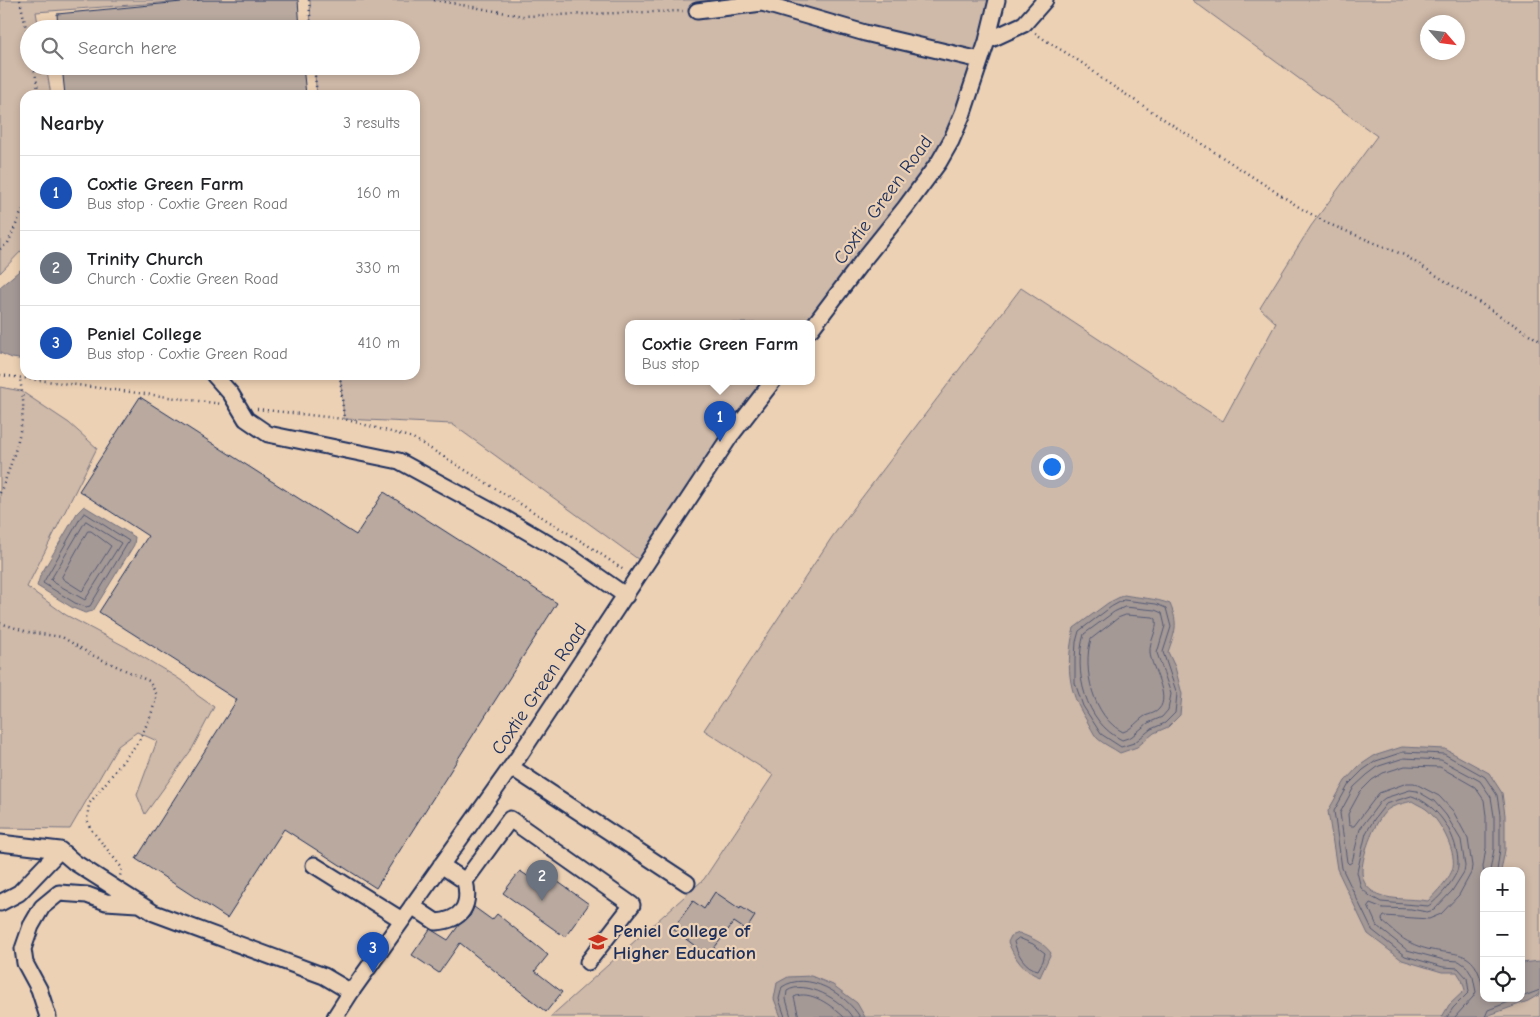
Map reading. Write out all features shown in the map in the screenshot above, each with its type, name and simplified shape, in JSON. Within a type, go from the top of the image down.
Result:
[{"type":"street","name":"Coxtie Green Road","points":[[815,324],[905,208],[939,162],[951,141],[963,113],[987,41],[997,0]]},
{"type":"street","points":[[987,41],[1024,24],[1045,0]]},
{"type":"street","points":[[698,10],[762,3],[865,33],[980,60]]},
{"type":"street","points":[[218,380],[231,394],[246,419],[268,434],[399,461],[569,556],[626,596]]},
{"type":"street","name":"Coxtie Green Road","points":[[342,1014],[351,992],[511,767],[729,438],[770,385]]},
{"type":"street","points":[[511,767],[688,883]]},
{"type":"street","points":[[465,881],[510,819],[632,905],[588,962]]},
{"type":"street","points":[[0,843],[60,850],[74,862],[154,913],[324,976],[351,992]]},
{"type":"street","points":[[0,903],[19,892],[60,850]]},
{"type":"street","points":[[412,906],[436,922],[454,918],[461,912],[467,901],[468,891],[465,881],[441,864]]},
{"type":"street","points":[[314,865],[402,920]]},
{"type":"street","points":[[48,1017],[39,989],[25,963],[23,949],[31,926],[42,907],[59,893],[86,895],[106,902],[139,904]]},
{"type":"path","points":[[20,0],[24,20]]},
{"type":"path","points":[[308,0],[310,20]]},
{"type":"path","points":[[434,0],[523,16],[698,10]]},
{"type":"path","points":[[1024,24],[1049,44],[1090,67],[1102,78],[1302,209],[1329,224],[1404,255],[1540,342]]},
{"type":"path","points":[[36,75],[38,90]]},
{"type":"path","points":[[315,75],[316,90]]},
{"type":"path","points":[[0,249],[8,243],[20,215]]},
{"type":"path","points":[[0,492],[20,433],[24,408],[20,380]]},
{"type":"path","points":[[340,380],[344,419]]},
{"type":"path","points":[[0,623],[28,632],[62,637],[92,654],[149,681],[157,695],[151,715],[139,741],[89,804],[87,819],[90,828],[122,868],[118,890]]},
{"type":"shaded area","points":[[0,0],[199,0],[36,12],[37,20],[20,20],[20,75],[48,75],[50,90],[20,90],[20,252],[0,273]]},
{"type":"shaded area","points":[[310,0],[1001,0],[951,141],[813,320],[625,320],[625,385],[770,385],[646,565],[452,424],[344,419],[340,380],[420,380],[420,90],[316,90],[315,75],[420,75],[420,20],[311,20]]},
{"type":"shaded area","points":[[1192,0],[1540,0],[1540,1017],[550,1017],[704,879],[773,775],[704,730],[832,537],[1021,288],[1223,421],[1276,323],[1260,308],[1311,226],[1377,136]]},
{"type":"shaded area","points":[[0,387],[21,391],[69,423],[97,448],[27,587],[66,615],[128,648],[176,677],[214,707],[192,749],[145,814],[137,795],[157,741],[137,732],[118,746],[70,829],[0,828]]},
{"type":"water","points":[[20,270],[20,359],[0,353],[0,287]]},
{"type":"water","points":[[84,506],[135,537],[134,545],[93,611],[85,613],[73,608],[37,586],[40,576],[77,513]]},
{"type":"water","points":[[1124,595],[1153,599],[1170,604],[1175,628],[1168,652],[1175,667],[1182,694],[1180,715],[1168,727],[1154,733],[1137,747],[1120,753],[1097,738],[1080,710],[1072,687],[1069,665],[1074,628],[1108,603]]},
{"type":"water","points":[[1402,747],[1445,749],[1489,773],[1502,793],[1505,815],[1505,850],[1502,867],[1480,867],[1480,1002],[1525,1002],[1525,963],[1540,961],[1540,994],[1528,1001],[1484,1017],[1442,1017],[1449,1005],[1465,990],[1457,972],[1442,972],[1402,960],[1368,934],[1337,869],[1328,811],[1345,781],[1359,766],[1374,756]],"holes":[[[1412,801],[1426,809],[1441,827],[1449,843],[1453,860],[1450,875],[1428,901],[1391,898],[1372,891],[1364,882],[1362,874],[1363,864],[1367,846],[1380,819],[1390,808]]]},
{"type":"water","points":[[1019,933],[1041,943],[1051,953],[1040,977],[1024,968],[1008,942],[1011,936]]},
{"type":"water","points":[[811,976],[833,985],[857,1003],[865,1017],[781,1017],[774,999],[777,983],[788,977]]},
{"type":"building","points":[[202,0],[298,0],[299,20],[57,20],[57,14]]},
{"type":"building","points":[[63,75],[304,75],[305,90],[64,90]]},
{"type":"building","points":[[140,397],[356,535],[384,492],[557,603],[376,888],[284,829],[227,918],[136,859],[237,700],[99,612],[148,536],[79,491]]},
{"type":"building","points":[[540,869],[589,904],[565,937],[503,893],[520,871],[532,879]]},
{"type":"building","points":[[715,892],[740,909],[741,907],[755,916],[746,930],[734,922],[708,956],[673,929],[693,901],[704,909]]},
{"type":"building","points":[[474,907],[492,920],[497,914],[548,955],[535,971],[562,992],[546,1012],[460,943],[439,973],[412,955],[430,929],[448,940],[459,925],[470,916]]},
{"type":"place","name":"Coxtie Green Farm","points":[[720,442]]},
{"type":"place","name":"Trinity Church","points":[[542,901]]},
{"type":"place","name":"Peniel College of Higher Education","points":[[598,942]]},
{"type":"place","name":"Peniel College","points":[[373,973]]}]
